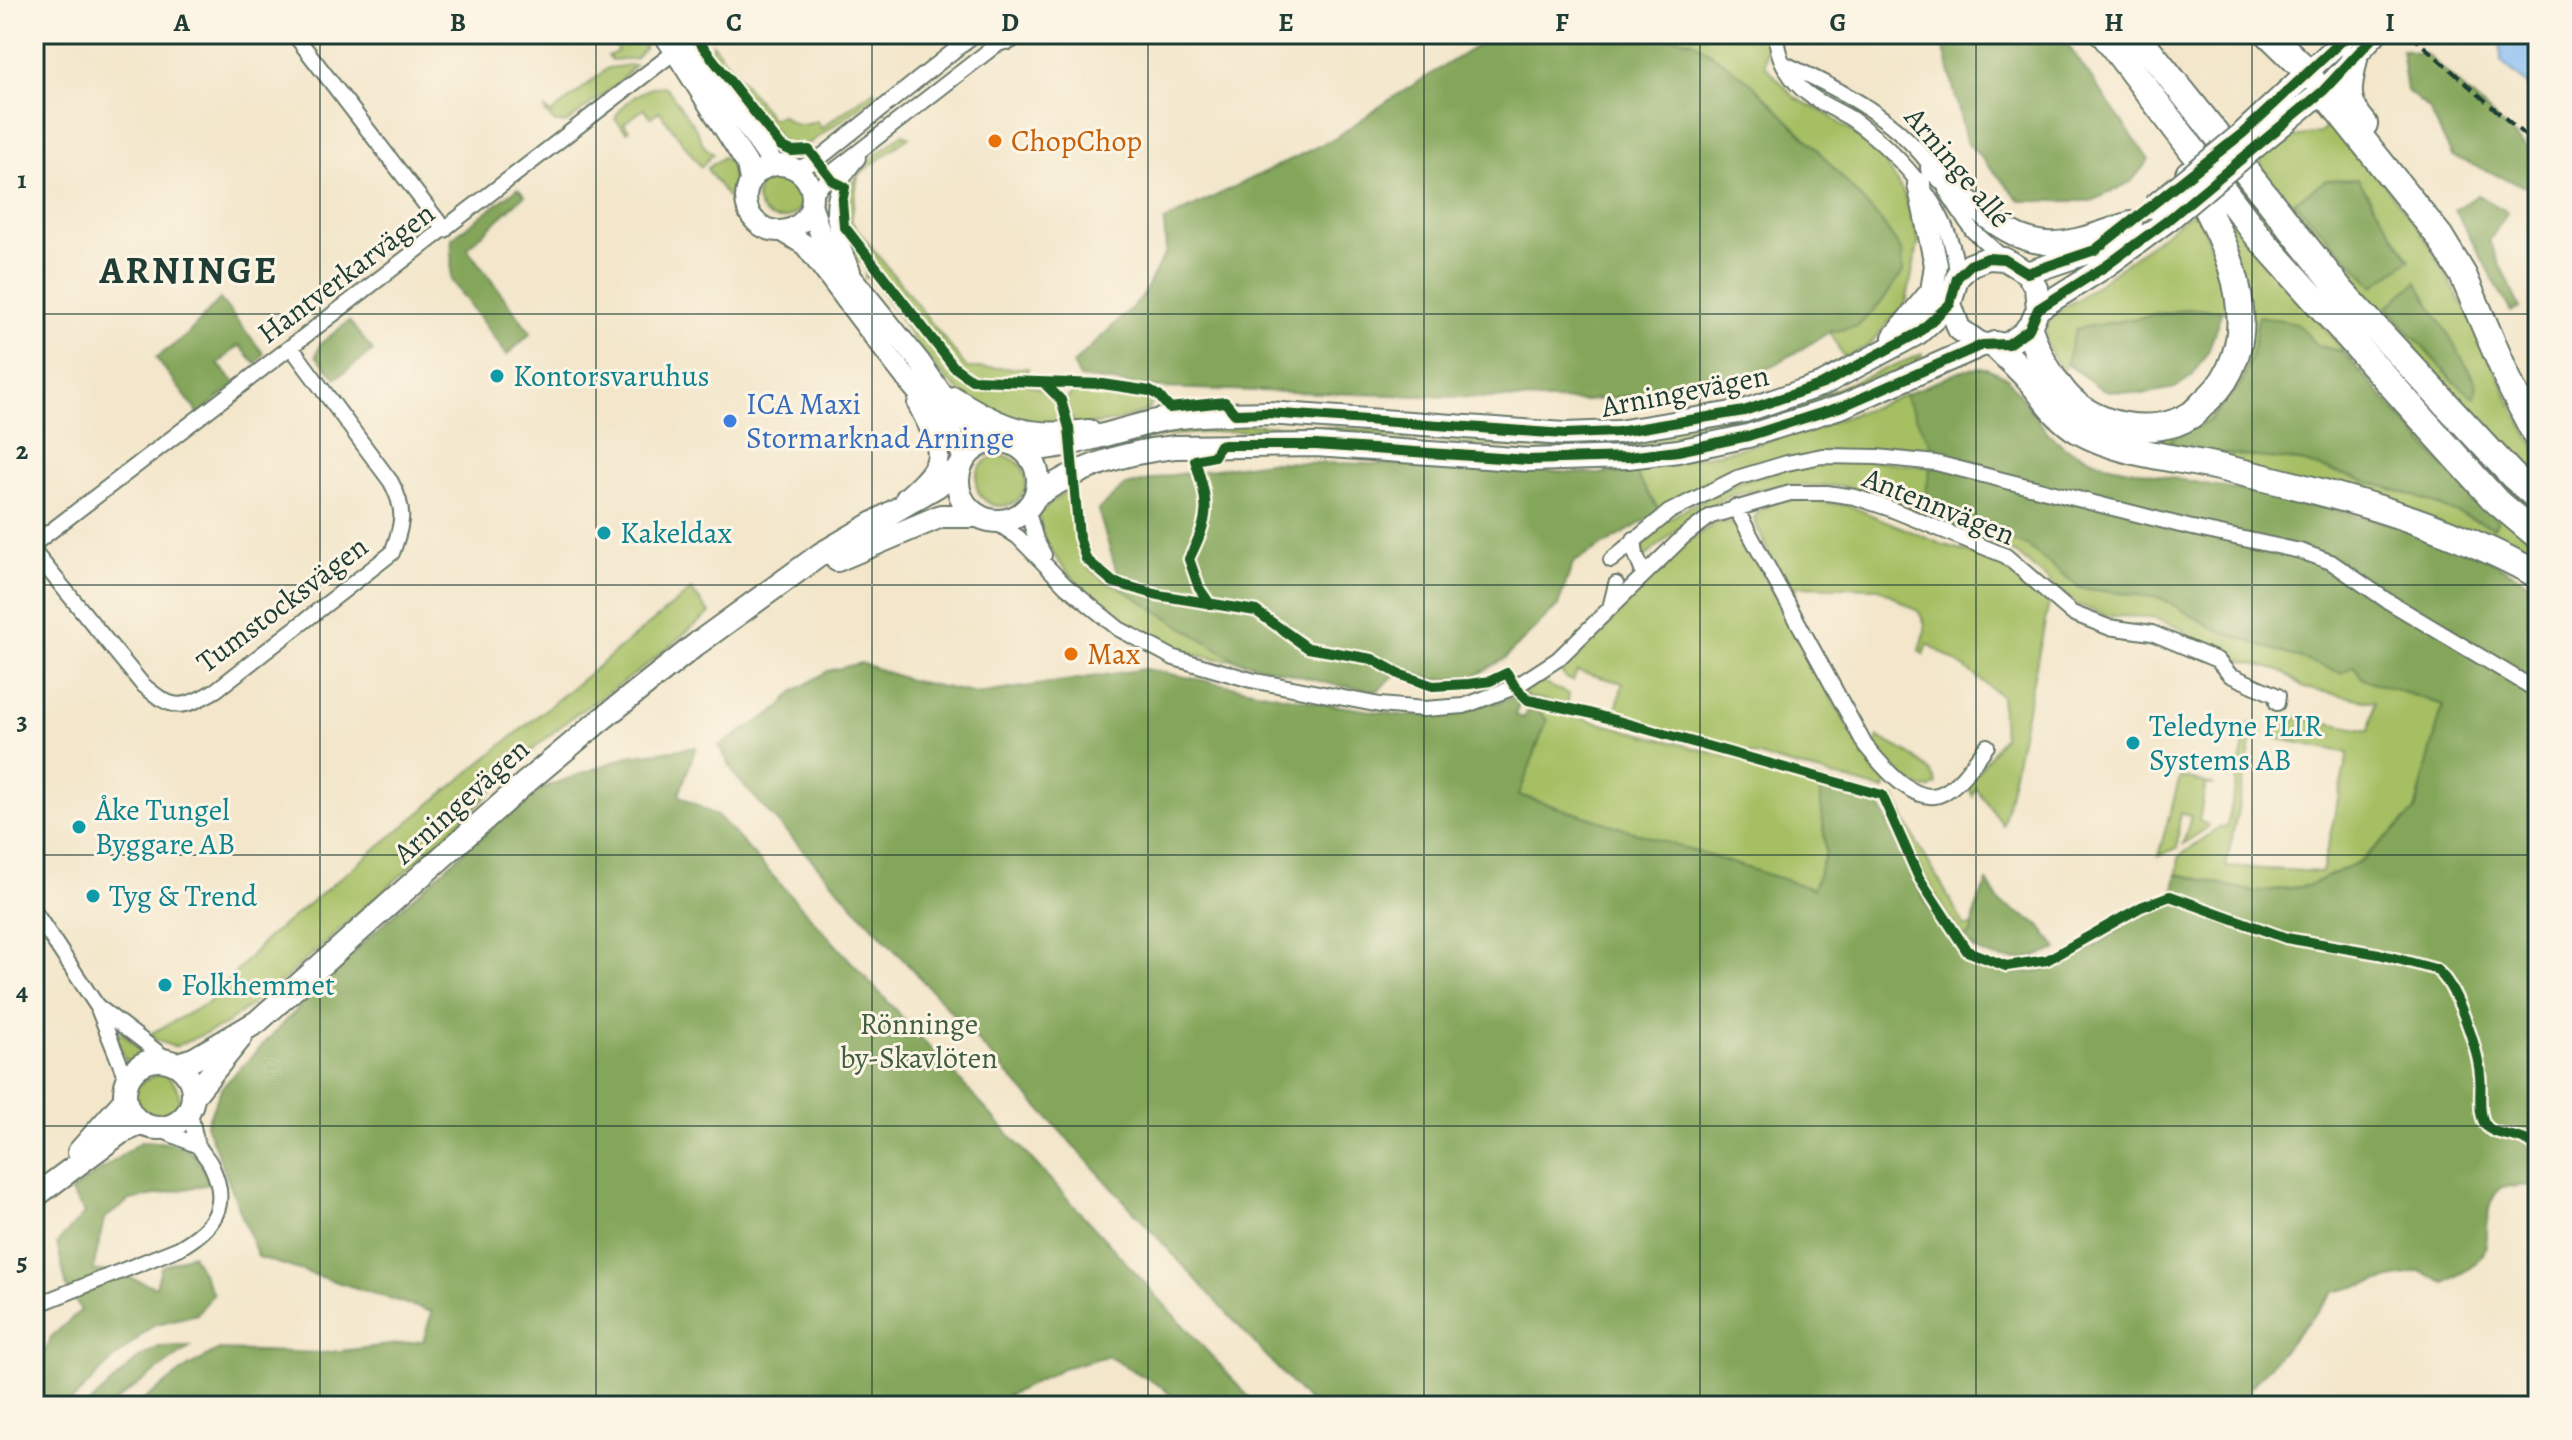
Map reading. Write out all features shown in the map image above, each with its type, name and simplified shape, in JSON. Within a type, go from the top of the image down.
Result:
[{"type":"highway","points":[[2034,319],[2035,346],[2065,394],[2100,419],[2122,426],[2143,428],[2167,425],[2191,415],[2218,389],[2235,363],[2241,313],[2236,278],[2222,242],[2176,147],[2104,34]]},
{"type":"highway","points":[[2104,34],[2258,236],[2494,499],[2538,536]]},
{"type":"highway","points":[[2136,34],[2342,292],[2512,475],[2538,498]]},
{"type":"highway","points":[[2269,34],[2315,82],[2440,237],[2463,275],[2512,389],[2538,439]]},
{"type":"highway","points":[[2352,46],[2349,103],[2437,217],[2440,237]]},
{"type":"highway","points":[[1988,345],[2034,384],[2060,418],[2102,441],[2140,453],[2225,468],[2350,498],[2438,528],[2538,575]]},
{"type":"main road","name":"Arningevägen","points":[[1031,502],[1063,478],[1095,463],[1155,449],[1316,445],[1528,460],[1628,457],[1678,451],[1748,436],[1843,406],[1988,345],[2008,344],[2034,319],[2106,266],[2160,214],[2315,82]]},
{"type":"main road","points":[[1926,176],[2017,236],[2047,243],[2082,238],[2131,223]]},
{"type":"main road","points":[[1876,355],[1932,291],[1936,265],[1926,176]]},
{"type":"main road","name":"Arningevägen","points":[[2027,273],[2095,250],[2131,223],[2160,214]]},
{"type":"main road","points":[[1988,345],[1959,329],[1950,304],[1957,278],[1970,265],[1988,258],[2004,259],[2027,273],[2036,288],[2034,319]]},
{"type":"main road","name":"Arningevägen","points":[[1024,450],[1062,446],[1161,420],[1268,413],[1565,434],[1618,432],[1744,411],[1823,384],[1918,333],[1950,304]]},
{"type":"main road","points":[[996,440],[1011,442],[1033,460],[1037,471],[1031,502],[1012,519],[986,518],[968,507],[960,494],[958,480],[963,463],[973,450],[996,440]]},
{"type":"main road","name":"Arningevägen","points":[[192,1103],[247,1030],[524,784],[608,714],[722,625],[821,554],[937,486],[963,463]]},
{"type":"main road","name":"Arningevägen","points":[[722,625],[827,565],[882,539],[941,516],[986,518]]},
{"type":"main road","name":"Arningevägen","points":[[173,1062],[194,1059],[247,1030]]},
{"type":"main road","points":[[156,1059],[173,1062],[190,1077],[192,1103],[176,1125],[149,1126],[120,1133],[43,1190],[126,1091],[134,1070],[143,1063],[156,1059]]},
{"type":"main road","points":[[126,1091],[130,1114],[149,1126]]},
{"type":"street","points":[[294,34],[445,230]]},
{"type":"street","points":[[664,34],[682,43],[774,165]]},
{"type":"street","points":[[975,34],[816,161],[797,169],[774,165],[762,170],[750,180],[746,191],[749,214],[762,227],[773,232],[784,232],[802,224],[812,201],[835,170],[996,45],[999,38],[1014,41],[1023,34]]},
{"type":"street","points":[[1777,34],[1775,46],[1785,64]]},
{"type":"street","points":[[2315,82],[2352,46],[2376,34]]},
{"type":"street","points":[[682,43],[747,164],[750,180]]},
{"type":"street","name":"Hantverkarvägen","points":[[34,544],[445,230],[682,43]]},
{"type":"street","name":"Arninge allé","points":[[1785,64],[1800,87],[1813,98],[1851,119],[1926,176],[1956,256],[1957,278]]},
{"type":"street","name":"Arninge allé","points":[[1785,64],[1834,87],[1890,123],[1926,176],[1972,230],[2004,259]]},
{"type":"street","points":[[864,293],[834,226],[833,212],[840,184],[851,166],[876,138]]},
{"type":"street","points":[[797,169],[810,184],[820,233],[831,252],[948,403],[970,425],[996,440]]},
{"type":"street","points":[[784,232],[805,245],[956,439],[963,463]]},
{"type":"street","name":"Tumstocksvägen","points":[[34,552],[142,684],[163,702],[189,705],[216,690],[392,553],[402,524],[401,502],[391,482],[291,347]]},
{"type":"street","points":[[879,521],[924,483],[936,464],[939,443],[909,382]]},
{"type":"street","points":[[935,384],[985,417],[1029,432],[1055,435],[1161,420]]},
{"type":"street","points":[[1611,560],[1669,512],[1737,478],[1787,463],[1822,456],[1936,463],[2188,527],[2300,551],[2331,562],[2386,600],[2538,691]]},
{"type":"street","name":"Antennvägen","points":[[1031,502],[1036,540],[1055,572],[1066,586],[1119,629],[1174,658],[1251,680],[1380,705],[1424,709],[1464,706],[1515,687],[1558,659],[1692,530],[1711,516],[1790,493],[1855,497],[2006,556],[2072,613],[2108,627],[2152,633],[2217,660],[2230,675],[2278,696],[2277,703]]},
{"type":"street","points":[[1735,507],[1865,745],[1887,773],[1905,787],[1925,795],[1942,794],[1957,783],[1987,746]]},
{"type":"street","name":"Antennvägen","points":[[986,518],[1018,537],[1055,572]]},
{"type":"street","points":[[1634,539],[1644,575]]},
{"type":"street","points":[[1610,608],[1616,584]]},
{"type":"street","points":[[34,911],[97,1006],[173,1062]]},
{"type":"street","points":[[97,1006],[126,1091]]},
{"type":"street","points":[[34,1306],[179,1248],[201,1235],[214,1220],[221,1195],[214,1171],[198,1146],[192,1103]]},
{"type":"street","points":[[149,1126],[198,1146]]},
{"type":"green space","points":[[609,34],[646,34],[645,47],[635,59],[612,60],[608,56],[618,51]]},
{"type":"green space","points":[[1496,34],[1652,34],[1693,41],[1749,81],[1814,146],[1881,221],[1902,251],[1903,272],[1884,299],[1858,326],[1830,332],[1744,383],[1586,401],[1161,388],[1080,378],[1073,364],[1140,300],[1166,252],[1164,221],[1335,138],[1389,100]]},
{"type":"green space","points":[[1652,34],[1767,34],[1765,65],[1795,98],[1827,114],[1879,152],[1904,194],[1919,240],[1906,303],[1868,346],[1844,358],[1830,332],[1858,326],[1903,272],[1902,251],[1881,221],[1693,41]]},
{"type":"green space","points":[[1911,34],[2060,34],[2149,160],[2131,182],[2092,201],[2021,201],[1966,141],[1943,44]]},
{"type":"green space","points":[[712,43],[772,119],[781,115],[798,125],[817,121],[821,128],[874,90],[876,96],[808,144],[784,144],[711,50]]},
{"type":"green space","points":[[2401,50],[2427,55],[2538,158],[2538,185],[2533,190],[2452,156],[2429,109],[2407,91]]},
{"type":"green space","points":[[635,65],[616,85],[566,123],[555,123],[545,112],[545,109],[551,114],[608,68]]},
{"type":"green space","points":[[662,86],[667,88],[704,146],[713,154],[701,167],[659,111],[651,117],[644,109],[624,123],[629,130],[627,132],[615,119],[622,107],[634,97]]},
{"type":"green space","points":[[2334,121],[2430,246],[2482,339],[2513,408],[2538,453],[2538,481],[2379,318],[2281,203],[2259,160],[2286,138],[2320,133]]},
{"type":"green space","points":[[903,134],[909,137],[858,175],[851,221],[847,195],[860,170]]},
{"type":"green space","points":[[723,157],[736,173],[733,205],[707,169]]},
{"type":"green space","points":[[780,173],[796,180],[803,196],[796,212],[780,219],[764,212],[757,196],[764,180]]},
{"type":"green space","points":[[2237,178],[2538,508],[2538,517],[2417,397],[2341,313],[2231,182]]},
{"type":"green space","points":[[2358,179],[2410,260],[2374,286],[2294,202],[2326,180]]},
{"type":"green space","points":[[518,188],[525,195],[467,248],[531,333],[507,355],[451,280],[452,238]]},
{"type":"green space","points":[[2478,195],[2508,212],[2489,241],[2520,308],[2511,312],[2455,210]]},
{"type":"green space","points":[[2217,196],[2344,352],[2318,346],[2296,323],[2258,316],[2254,345],[2243,381],[2209,421],[2170,441],[2178,449],[2298,461],[2415,496],[2494,527],[2498,520],[2449,473],[2393,408],[2538,545],[2538,564],[2215,460],[2134,439],[2231,387],[2227,235]]},
{"type":"green space","points":[[2195,210],[2225,279],[2229,311],[2189,309],[2076,329],[2063,374],[2046,344],[2046,330],[2052,314],[2081,297]]},
{"type":"green space","points":[[851,221],[967,368],[1028,368],[1028,385],[1050,395],[1067,429],[1039,430],[970,401],[946,379],[914,341],[872,275],[865,278],[867,269],[862,260],[858,263],[844,243],[841,229]]},
{"type":"green space","points":[[2417,282],[2477,384],[2475,398],[2453,381],[2387,307]]},
{"type":"green space","points":[[220,299],[264,354],[256,364],[239,345],[218,364],[236,384],[199,414],[156,358],[186,336]]},
{"type":"green space","points":[[2189,309],[2222,310],[2208,352],[2192,376],[2175,388],[2141,394],[2103,390],[2066,363],[2076,329]]},
{"type":"green space","points":[[2258,316],[2296,323],[2318,346],[2344,352],[2449,473],[2498,520],[2494,528],[2415,496],[2298,461],[2177,449],[2169,440],[2209,421],[2243,382],[2254,345]]},
{"type":"green space","points":[[349,321],[373,351],[336,378],[316,356],[320,344]]},
{"type":"green space","points":[[1922,354],[1924,362],[1808,406],[1728,430],[1646,445],[1552,450],[1344,434],[1239,431],[1151,438],[1093,454],[1090,445],[1168,430],[1223,424],[1328,427],[1525,441],[1804,402]]},
{"type":"green space","points":[[1987,368],[2007,377],[2046,431],[2067,449],[2105,464],[2296,500],[2398,525],[2485,557],[2538,588],[2538,1187],[2501,1187],[2490,1206],[2485,1250],[2481,1257],[2445,1283],[2420,1271],[2334,1292],[2249,1389],[2254,1406],[1312,1406],[737,778],[719,746],[778,709],[793,692],[828,671],[861,663],[909,680],[977,694],[1145,669],[1318,703],[1407,716],[1463,714],[1475,702],[1498,703],[1516,696],[1520,703],[1515,715],[1523,718],[1532,705],[1547,720],[1519,795],[1813,889],[1826,853],[1819,781],[1870,795],[1879,802],[1930,909],[1958,947],[1983,966],[2021,973],[2048,969],[2072,960],[2145,912],[2172,901],[2177,874],[2255,892],[2308,886],[2361,861],[2415,811],[2443,705],[2363,679],[2354,666],[2342,673],[2219,631],[2161,598],[2080,588],[2025,544],[1953,528],[1923,507],[1934,450],[1904,395],[1966,369]]},
{"type":"green space","points":[[1078,386],[1147,395],[1158,402],[1151,404],[1149,410],[1117,421],[1075,427],[1065,401]]},
{"type":"green space","points":[[1904,395],[1934,450],[1932,458],[1830,451],[1660,512],[1633,469],[1703,457],[1771,440],[1838,420]]},
{"type":"green space","points":[[1001,456],[1019,463],[1026,481],[1019,499],[1001,506],[983,499],[976,481],[983,463]]},
{"type":"green space","points":[[1856,459],[1930,467],[1952,526],[1899,503],[1842,486],[1778,486],[1730,496],[1695,514],[1642,560],[1644,537],[1680,512],[1724,490],[1792,466],[1824,460]]},
{"type":"green space","points":[[1268,462],[1427,465],[1598,474],[1633,469],[1660,512],[1573,563],[1558,606],[1505,658],[1473,677],[1433,680],[1403,668],[1377,691],[1335,685],[1236,660],[1122,589],[1098,510],[1123,487],[1165,476]]},
{"type":"green space","points":[[1066,490],[1079,552],[1090,569],[1106,582],[1148,598],[1188,630],[1236,660],[1199,656],[1163,644],[1106,607],[1066,571],[1042,532],[1040,513]]},
{"type":"green space","points":[[1802,499],[1850,506],[1941,544],[1994,560],[2011,570],[2049,603],[2003,825],[1976,788],[1973,796],[1967,785],[2003,737],[2001,696],[1928,644],[1924,655],[1920,651],[1925,624],[1919,612],[1879,588],[1796,586],[1796,597],[1789,596],[1784,591],[1754,519],[1768,506]]},
{"type":"green space","points":[[1717,522],[1736,526],[1859,747],[1888,779],[1884,790],[1614,717],[1623,683],[1577,671],[1573,681],[1566,679],[1561,671],[1681,547]]},
{"type":"green space","points":[[1961,530],[2025,544],[2080,588],[2161,598],[2219,631],[2354,666],[2363,679],[2443,705],[2415,811],[2361,861],[2308,886],[2255,892],[2177,874],[2179,858],[2183,853],[2219,828],[2227,827],[2248,724],[2262,728],[2261,736],[2253,735],[2226,867],[2322,872],[2348,753],[2275,738],[2277,724],[2294,722],[2297,717],[2369,731],[2375,702],[2304,688],[2284,672],[2207,651],[2180,628],[2151,617],[2107,616],[2076,604],[2017,554]]},
{"type":"green space","points":[[691,590],[710,613],[634,675],[572,717],[538,745],[461,822],[282,981],[225,1025],[174,1047],[146,1036],[208,1003],[266,939]]},
{"type":"green space","points":[[1540,682],[1569,694],[1567,706],[1526,696],[1523,692]]},
{"type":"green space","points":[[1532,705],[1819,781],[1826,853],[1813,889],[1518,795],[1547,721]]},
{"type":"green space","points":[[1878,737],[1920,761],[1937,784],[1929,789],[1905,782],[1874,749]]},
{"type":"green space","name":"Rönninge by-Skavlöten","points":[[696,747],[679,795],[720,818],[1257,1406],[1167,1406],[1174,1398],[1162,1387],[1107,1356],[1063,1368],[987,1406],[136,1406],[188,1367],[219,1350],[323,1353],[423,1341],[432,1312],[258,1257],[206,1124],[222,1087],[372,934],[529,793],[629,756]]},
{"type":"green space","points":[[2180,777],[2214,785],[2206,784],[2199,821],[2208,825],[2183,844],[2191,816],[2180,813],[2177,848],[2158,856]]},
{"type":"green space","points":[[1896,798],[1964,926],[1971,926],[1972,932],[1965,938],[1932,890],[1905,839],[1889,803],[1890,799]]},
{"type":"green space","points":[[1987,882],[2000,903],[2040,925],[2057,949],[2031,958],[2013,960],[1985,954],[1970,945],[1965,938],[1972,932],[1976,906]]},
{"type":"green space","points":[[107,1022],[148,1054],[127,1063]]},
{"type":"green space","points":[[162,1072],[175,1085],[179,1097],[177,1107],[161,1120],[150,1120],[141,1115],[133,1102],[132,1091]]},
{"type":"green space","points":[[142,1141],[185,1148],[198,1161],[209,1184],[130,1200],[104,1219],[93,1270],[117,1273],[156,1287],[161,1267],[192,1254],[213,1294],[197,1314],[153,1325],[107,1365],[67,1406],[46,1406],[34,1396],[34,1371],[52,1336],[81,1310],[67,1288],[57,1243],[85,1213],[70,1192]]},
{"type":"green space","points":[[191,1346],[109,1406],[87,1406],[140,1357],[159,1347]]},
{"type":"water","points":[[2500,34],[2538,34],[2538,94],[2501,62]]},
{"type":"railway","points":[[2410,34],[2538,147]]},
{"type":"cycle path","points":[[693,34],[781,146],[792,151],[809,150],[833,181],[845,187],[842,202],[844,226],[954,367],[972,380],[1103,384],[1150,391],[1169,408],[1225,402],[1235,414],[1268,413],[1565,434],[1618,432],[1744,411],[1823,384],[1918,333],[1950,304],[1957,278],[1970,265],[1988,258],[2004,259],[2027,273],[2095,250],[2243,133],[2349,34]]},
{"type":"cycle path","points":[[1210,604],[1199,588],[1189,559],[1206,510],[1195,460],[1214,456],[1220,445],[1316,445],[1528,460],[1628,457],[1678,451],[1748,436],[1843,406],[1982,345],[2008,344],[2029,329],[2038,309],[2106,266],[2168,220],[2323,91],[2376,34]]},
{"type":"cycle path","points":[[1045,384],[1061,400],[1069,428],[1079,537],[1086,559],[1113,582],[1158,595],[1256,611],[1308,648],[1372,659],[1401,675],[1433,686],[1490,681],[1507,673],[1528,700],[1589,713],[1882,795],[1919,878],[1967,951],[2006,966],[2047,960],[2141,907],[2170,896],[2286,938],[2379,954],[2435,969],[2451,988],[2470,1034],[2478,1064],[2481,1113],[2485,1124],[2495,1132],[2525,1140],[2538,1150]]},
{"type":"place","name":"ChopChop","points":[[995,141]]},
{"type":"place","name":"Kontorsvaruhus","points":[[497,376]]},
{"type":"place","name":"ICA Maxi Stormarknad Arninge","points":[[730,421]]},
{"type":"place","name":"Kakeldax","points":[[604,533]]},
{"type":"place","name":"Max","points":[[1071,654]]},
{"type":"place","name":"Teledyne FLIR Systems AB","points":[[2133,743]]},
{"type":"place","name":"Åke Tungel Byggare AB","points":[[79,827]]},
{"type":"place","name":"Tyg & Trend","points":[[93,896]]},
{"type":"place","name":"Folkhemmet","points":[[165,985]]},
{"type":"district","name":"ARNINGE","points":[[189,270]]}]
